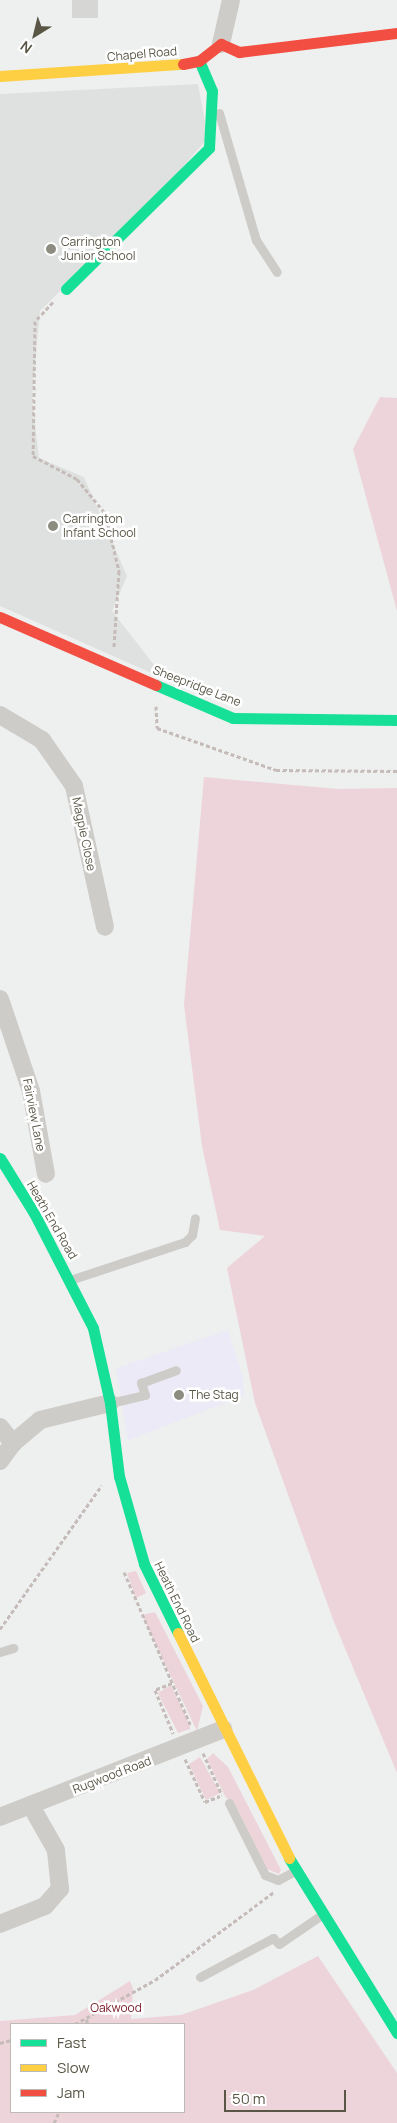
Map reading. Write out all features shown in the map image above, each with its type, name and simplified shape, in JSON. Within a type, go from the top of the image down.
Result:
[{"type":"street","points":[[231,0],[221,44],[239,52],[397,33]]},
{"type":"street","name":"Chapel Road","points":[[0,76],[170,67],[199,61],[221,44]]},
{"type":"street","points":[[66,289],[209,148],[212,91],[199,61]]},
{"type":"street","name":"Sheepridge Lane","points":[[0,617],[110,667],[233,718],[397,720]]},
{"type":"street","name":"Magpie Close","points":[[0,715],[42,740],[74,786],[104,927]]},
{"type":"street","name":"Fairview Lane","points":[[0,999],[31,1091],[46,1174]]},
{"type":"street","name":"Heath End Road","points":[[0,1158],[70,1280],[93,1328],[110,1403],[119,1476],[144,1564],[223,1729],[295,1871],[320,1916],[397,2033]]},
{"type":"street","points":[[0,1461],[13,1443],[40,1420],[110,1403]]},
{"type":"street","points":[[0,1426],[13,1443]]},
{"type":"street","name":"Rugwood Road","points":[[0,1817],[198,1741],[223,1729]]},
{"type":"street","points":[[0,1924],[45,1906],[60,1890],[56,1850],[31,1806]]},
{"type":"lane","points":[[212,91],[256,240],[277,272]]},
{"type":"lane","points":[[70,1280],[185,1242],[192,1235],[194,1218]]},
{"type":"lane","points":[[110,1403],[144,1395],[142,1383],[176,1370]]},
{"type":"lane","points":[[0,1652],[13,1648]]},
{"type":"lane","points":[[229,1803],[265,1875],[278,1880],[295,1871]]},
{"type":"lane","points":[[200,1977],[273,1938],[279,1944],[320,1916]]},
{"type":"path","points":[[66,289],[35,321],[33,456],[77,480],[105,513],[119,571],[117,634],[110,667]]},
{"type":"path","points":[[155,686],[158,728],[276,770],[397,772]]},
{"type":"path","points":[[0,1629],[101,1485],[104,1494]]},
{"type":"path","points":[[122,1562],[129,1588],[222,1794]]},
{"type":"path","points":[[78,2023],[155,1980],[281,1889]]},
{"type":"shaded area","name":"Carrington Junior School","points":[[198,84],[208,138],[165,187],[40,311],[32,397],[39,458],[84,477],[127,576],[112,611],[165,679],[0,606],[0,94]]},
{"type":"shaded area","points":[[228,1330],[243,1377],[244,1396],[128,1440],[116,1368]]},
{"type":"green space","points":[[380,397],[397,398],[397,611],[353,449]]},
{"type":"green space","points":[[204,777],[338,789],[397,788],[397,1773],[334,1622],[255,1403],[227,1268],[265,1236],[220,1230],[202,1146],[184,1005]]},
{"type":"green space","points":[[136,1571],[146,1593],[136,1598],[127,1573]]},
{"type":"green space","points":[[155,1612],[203,1706],[197,1731],[142,1615]]},
{"type":"green space","points":[[171,1685],[190,1725],[190,1729],[178,1733],[158,1693]]},
{"type":"green space","points":[[213,1753],[228,1767],[281,1870],[279,1874],[267,1869],[238,1810],[225,1796],[207,1759]]},
{"type":"green space","points":[[200,1757],[220,1793],[206,1800],[189,1764]]},
{"type":"green space","name":"Oakwood","points":[[318,1956],[397,2073],[397,2123],[0,2123],[0,2021],[75,2015],[130,1981],[133,1989],[131,2019],[181,2015],[253,1990]]},
{"type":"building","points":[[72,0],[98,0],[98,18],[72,18]]},
{"type":"traffic: fast","points":[[66,289],[209,148],[212,91],[199,61]]},
{"type":"traffic: fast","points":[[156,685],[233,718],[397,720]]},
{"type":"traffic: fast","points":[[0,1158],[34,1213],[93,1328],[110,1403],[119,1476],[144,1564],[178,1633]]},
{"type":"traffic: fast","points":[[289,1858],[397,2033]]},
{"type":"traffic: slow","points":[[0,76],[183,64]]},
{"type":"traffic: slow","points":[[178,1633],[289,1858]]},
{"type":"traffic: jam","points":[[183,64],[199,61],[221,44],[239,52],[397,33]]},
{"type":"traffic: jam","points":[[0,617],[156,685]]},
{"type":"place","name":"Carrington Junior School","points":[[51,249]]},
{"type":"place","name":"Carrington Infant School","points":[[53,526]]},
{"type":"place","name":"The Stag","points":[[179,1395]]}]
